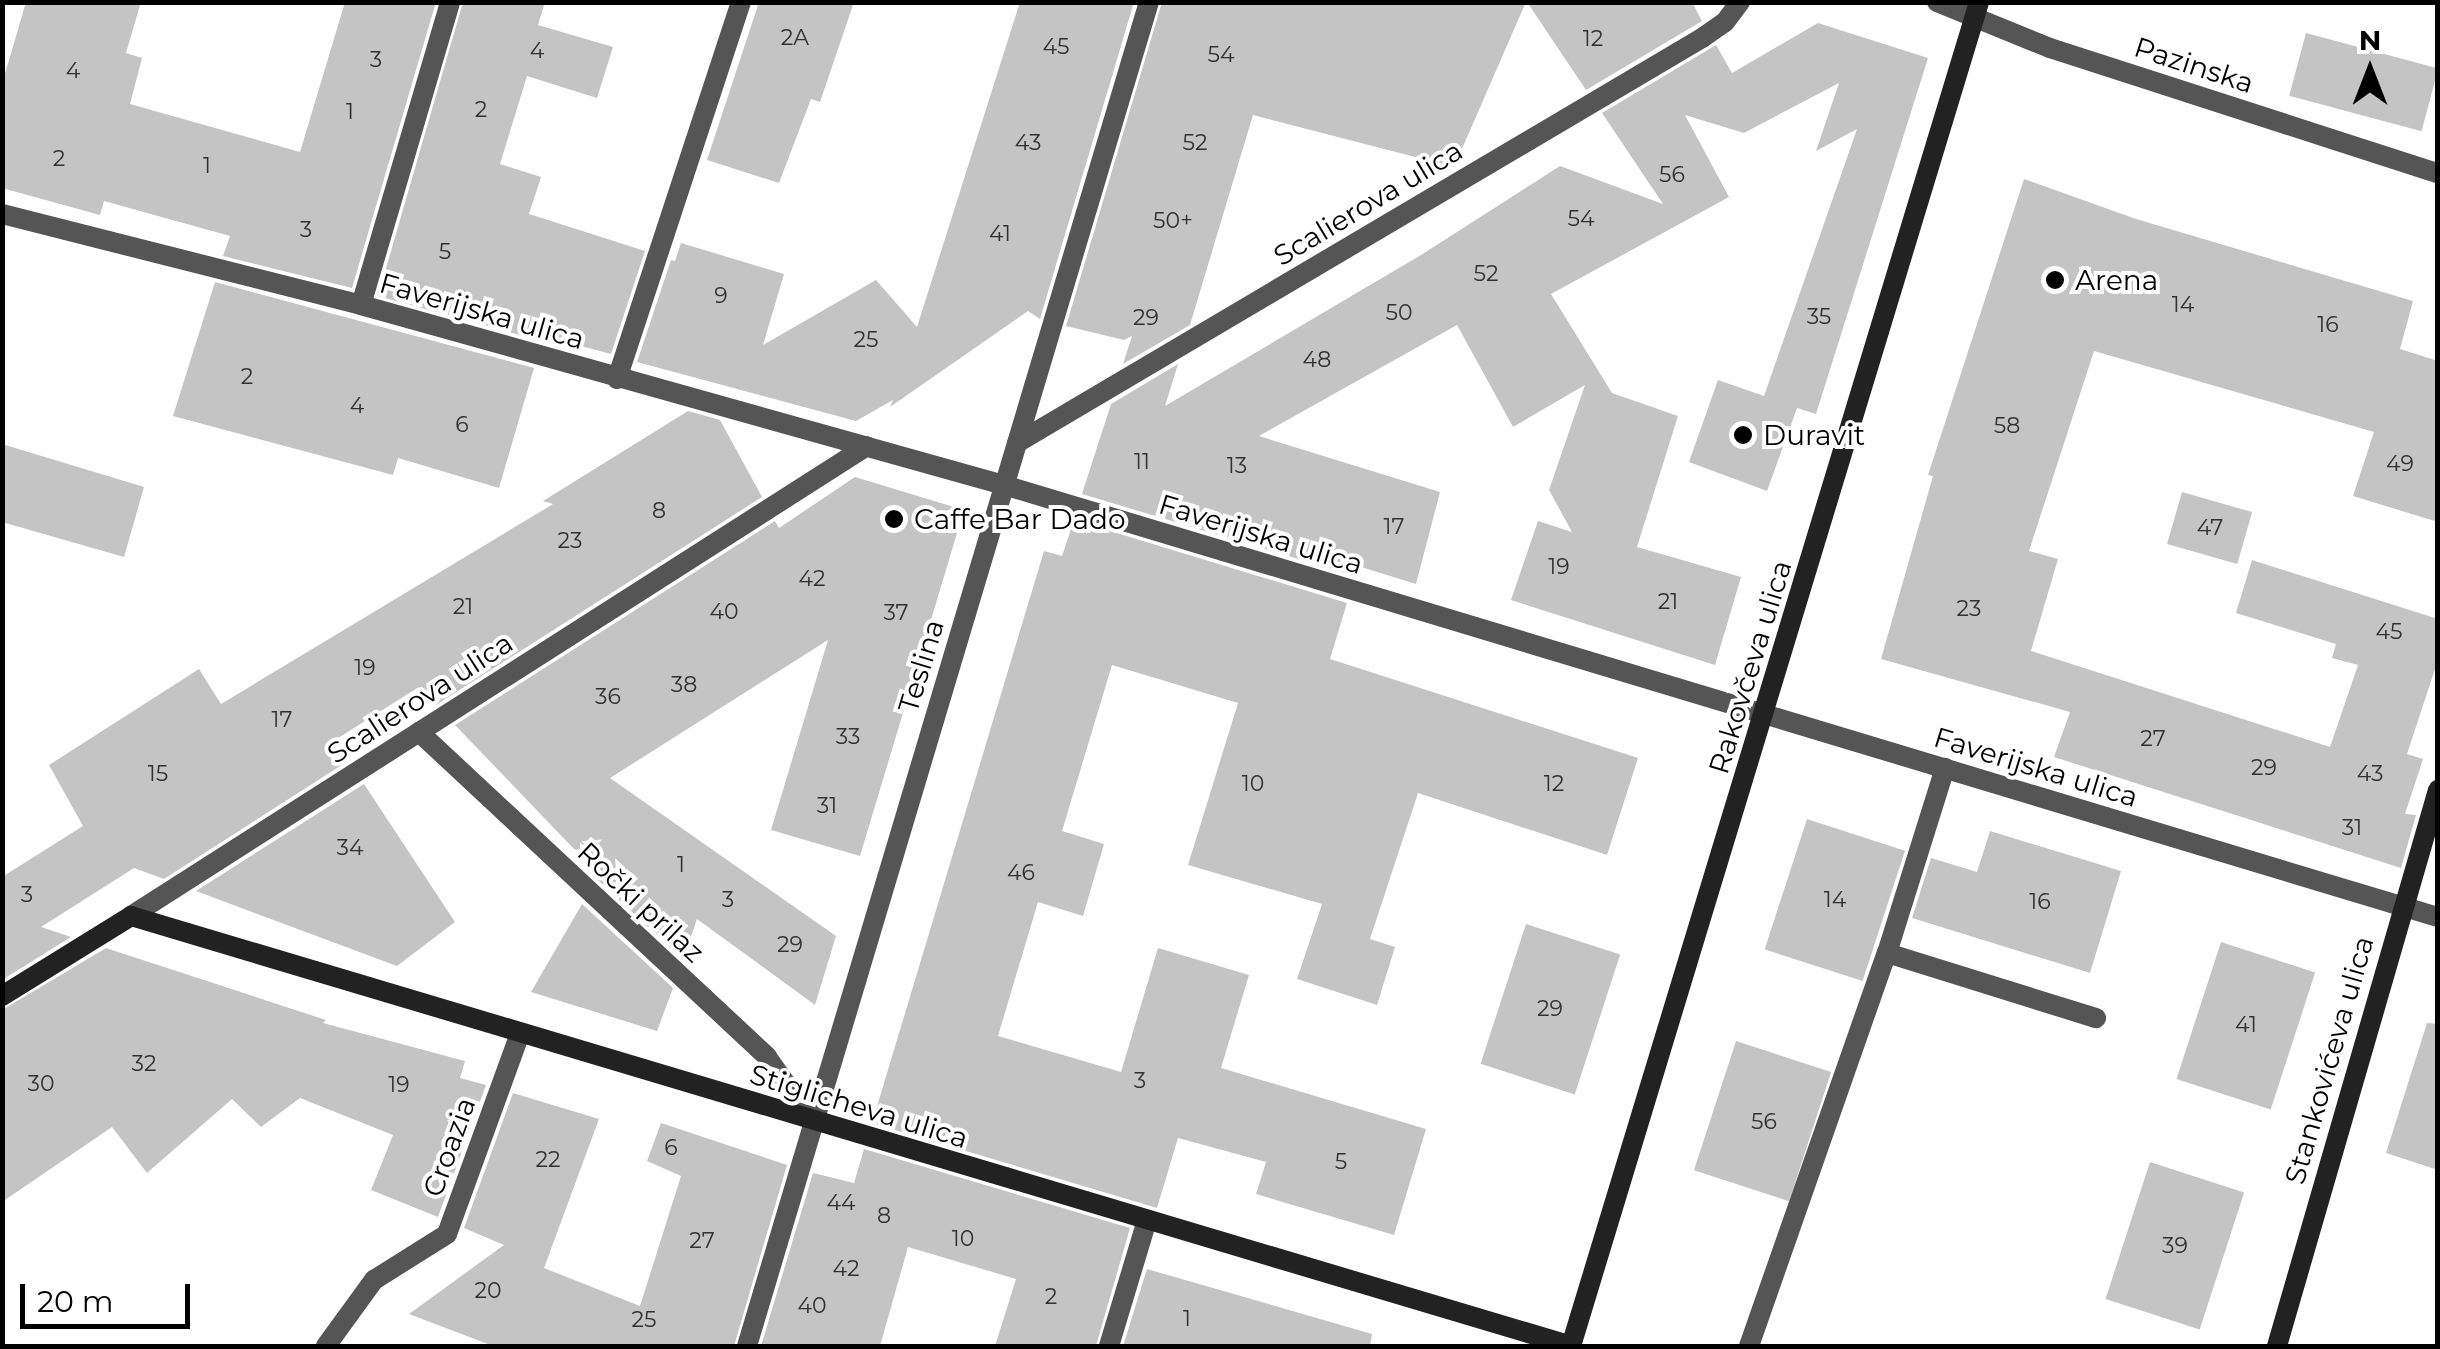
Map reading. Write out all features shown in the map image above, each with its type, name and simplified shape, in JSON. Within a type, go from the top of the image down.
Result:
[{"type":"main road","name":"Rakovčeva ulica","points":[[1572,1346],[1977,9]]},
{"type":"main road","name":"Stankovićeva ulica","points":[[2277,1346],[2401,906],[2438,790]]},
{"type":"main road","name":"Stiglicheva ulica","points":[[131,916],[1572,1346]]},
{"type":"main road","name":"Scalierova ulica","points":[[2,996],[131,916]]},
{"type":"street","points":[[360,305],[450,2]]},
{"type":"street","points":[[617,379],[741,2]]},
{"type":"street","name":"Teslina","points":[[747,1346],[1149,2]]},
{"type":"street","name":"Scalierova ulica","points":[[1017,443],[1702,38],[1726,22],[1740,2]]},
{"type":"street","name":"Pazinska","points":[[1936,2],[1977,9],[2050,48],[2438,173]]},
{"type":"street","name":"Faverijska ulica","points":[[2,214],[360,305],[1004,485],[2438,917]]},
{"type":"street","name":"Scalierova ulica","points":[[131,916],[867,446]]},
{"type":"street","name":"Ročki prilaz","points":[[419,732],[768,1057],[814,1122]]},
{"type":"street","points":[[1749,1346],[1887,953],[1945,768]]},
{"type":"street","points":[[1887,953],[2096,1018]]},
{"type":"street","name":"Croazia","points":[[326,1346],[374,1280],[446,1234],[520,1033]]},
{"type":"street","points":[[1109,1346],[1147,1220]]},
{"type":"building","points":[[26,2],[141,2],[126,53],[142,58],[130,104],[300,152],[345,2],[436,2],[352,288],[223,256],[230,236],[104,201],[100,215],[2,188],[2,84]]},
{"type":"building","points":[[463,2],[545,2],[538,25],[613,47],[597,98],[527,76],[500,164],[541,177],[529,214],[645,251],[611,354],[544,336],[542,341],[378,296]]},
{"type":"building","points":[[759,2],[854,2],[820,102],[811,99],[779,183],[707,160]]},
{"type":"building","points":[[1020,2],[1134,2],[1040,319],[1028,311],[890,407],[893,400],[856,421],[637,362],[671,260],[675,261],[681,243],[784,274],[763,345],[876,280],[917,327]]},
{"type":"building","points":[[1162,2],[1526,2],[1454,167],[1253,115],[1190,325],[1123,364],[1132,336],[1124,340],[1066,326]]},
{"type":"building","points":[[1527,2],[1692,2],[1702,21],[1586,90]]},
{"type":"building","points":[[1818,23],[1928,58],[1816,414],[1797,408],[1767,491],[1689,462],[1718,380],[1764,396],[1857,129],[1816,151],[1839,83],[1744,133],[1685,115],[1729,197],[1551,294],[1612,393],[1678,416],[1637,547],[1741,577],[1715,665],[1511,600],[1538,521],[1572,532],[1549,490],[1585,385],[1513,427],[1457,325],[1259,436],[1440,492],[1416,584],[1358,566],[1355,576],[1082,494],[1111,404],[1178,364],[1165,406],[1421,255],[1560,166],[1663,204],[1602,113],[1716,45],[1732,73]]},
{"type":"building","points":[[2306,33],[2438,68],[2422,131],[2289,96]]},
{"type":"building","points":[[2024,179],[2136,219],[2413,301],[2400,349],[2438,361],[2438,522],[2353,496],[2374,432],[2094,351],[2029,551],[2058,559],[2031,651],[2330,747],[2358,665],[2332,658],[2336,644],[2236,613],[2252,560],[2438,619],[2438,660],[2407,754],[2423,759],[2405,814],[2416,815],[2401,868],[2054,757],[2070,712],[1881,659],[1933,476],[1928,475]]},
{"type":"building","points":[[215,282],[534,368],[499,488],[398,458],[393,475],[173,416]]},
{"type":"building","points":[[688,411],[720,420],[762,497],[436,705],[419,687],[335,740],[348,761],[164,879],[134,868],[41,927],[71,937],[2,980],[2,877],[83,826],[49,765],[199,669],[221,704],[553,504],[543,501]]},
{"type":"building","points":[[2,444],[144,487],[124,557],[2,522]]},
{"type":"building","points":[[855,477],[964,510],[860,856],[771,830],[828,640],[610,778],[836,936],[815,1005],[697,919],[683,960],[597,879],[599,875],[455,725],[775,521],[779,528]]},
{"type":"building","points":[[2182,492],[2252,512],[2237,564],[2167,544]]},
{"type":"building","points":[[1074,520],[1347,603],[1330,659],[1638,758],[1607,855],[1418,793],[1370,939],[1395,947],[1377,1005],[1297,979],[1322,904],[1188,865],[1238,703],[1112,665],[1062,831],[1104,844],[1083,916],[1038,902],[998,1036],[1121,1072],[1158,948],[1249,975],[1221,1068],[1426,1129],[1394,1235],[1256,1194],[1266,1162],[1178,1138],[1157,1208],[872,1123],[1044,551],[1062,556]]},
{"type":"building","points":[[364,784],[455,922],[397,966],[196,891]]},
{"type":"building","points":[[1807,819],[1905,851],[1863,981],[1765,949]]},
{"type":"building","points":[[1990,831],[2121,871],[2090,973],[1912,918],[1931,858],[1977,872]]},
{"type":"building","points":[[582,904],[673,988],[657,1031],[531,992]]},
{"type":"building","points":[[1526,924],[1620,955],[1575,1094],[1481,1064]]},
{"type":"building","points":[[2221,942],[2315,973],[2271,1110],[2177,1079]]},
{"type":"building","points":[[106,948],[326,1020],[323,1023],[465,1061],[460,1078],[486,1085],[438,1217],[371,1190],[393,1135],[300,1098],[261,1127],[232,1099],[147,1173],[112,1127],[2,1202],[2,1010]]},
{"type":"building","points":[[2427,1023],[2438,1024],[2438,1170],[2386,1153]]},
{"type":"building","points":[[1736,1041],[1831,1072],[1789,1201],[1694,1170]]},
{"type":"building","points":[[513,1093],[599,1119],[544,1268],[640,1306],[681,1176],[647,1161],[661,1123],[787,1165],[734,1346],[493,1346],[409,1314],[504,1245],[464,1228]]},
{"type":"building","points":[[864,1149],[1130,1228],[1096,1346],[995,1346],[1016,1279],[908,1247],[880,1346],[761,1346],[813,1173],[854,1183]]},
{"type":"building","points":[[2150,1162],[2244,1193],[2200,1330],[2106,1299]]},
{"type":"building","points":[[1147,1269],[1372,1334],[1370,1346],[1123,1346]]},
{"type":"place","name":"Arena","points":[[2055,280]]},
{"type":"place","name":"Duravit","points":[[1743,435]]},
{"type":"place","name":"Caffe Bar Dado","points":[[894,519]]}]
